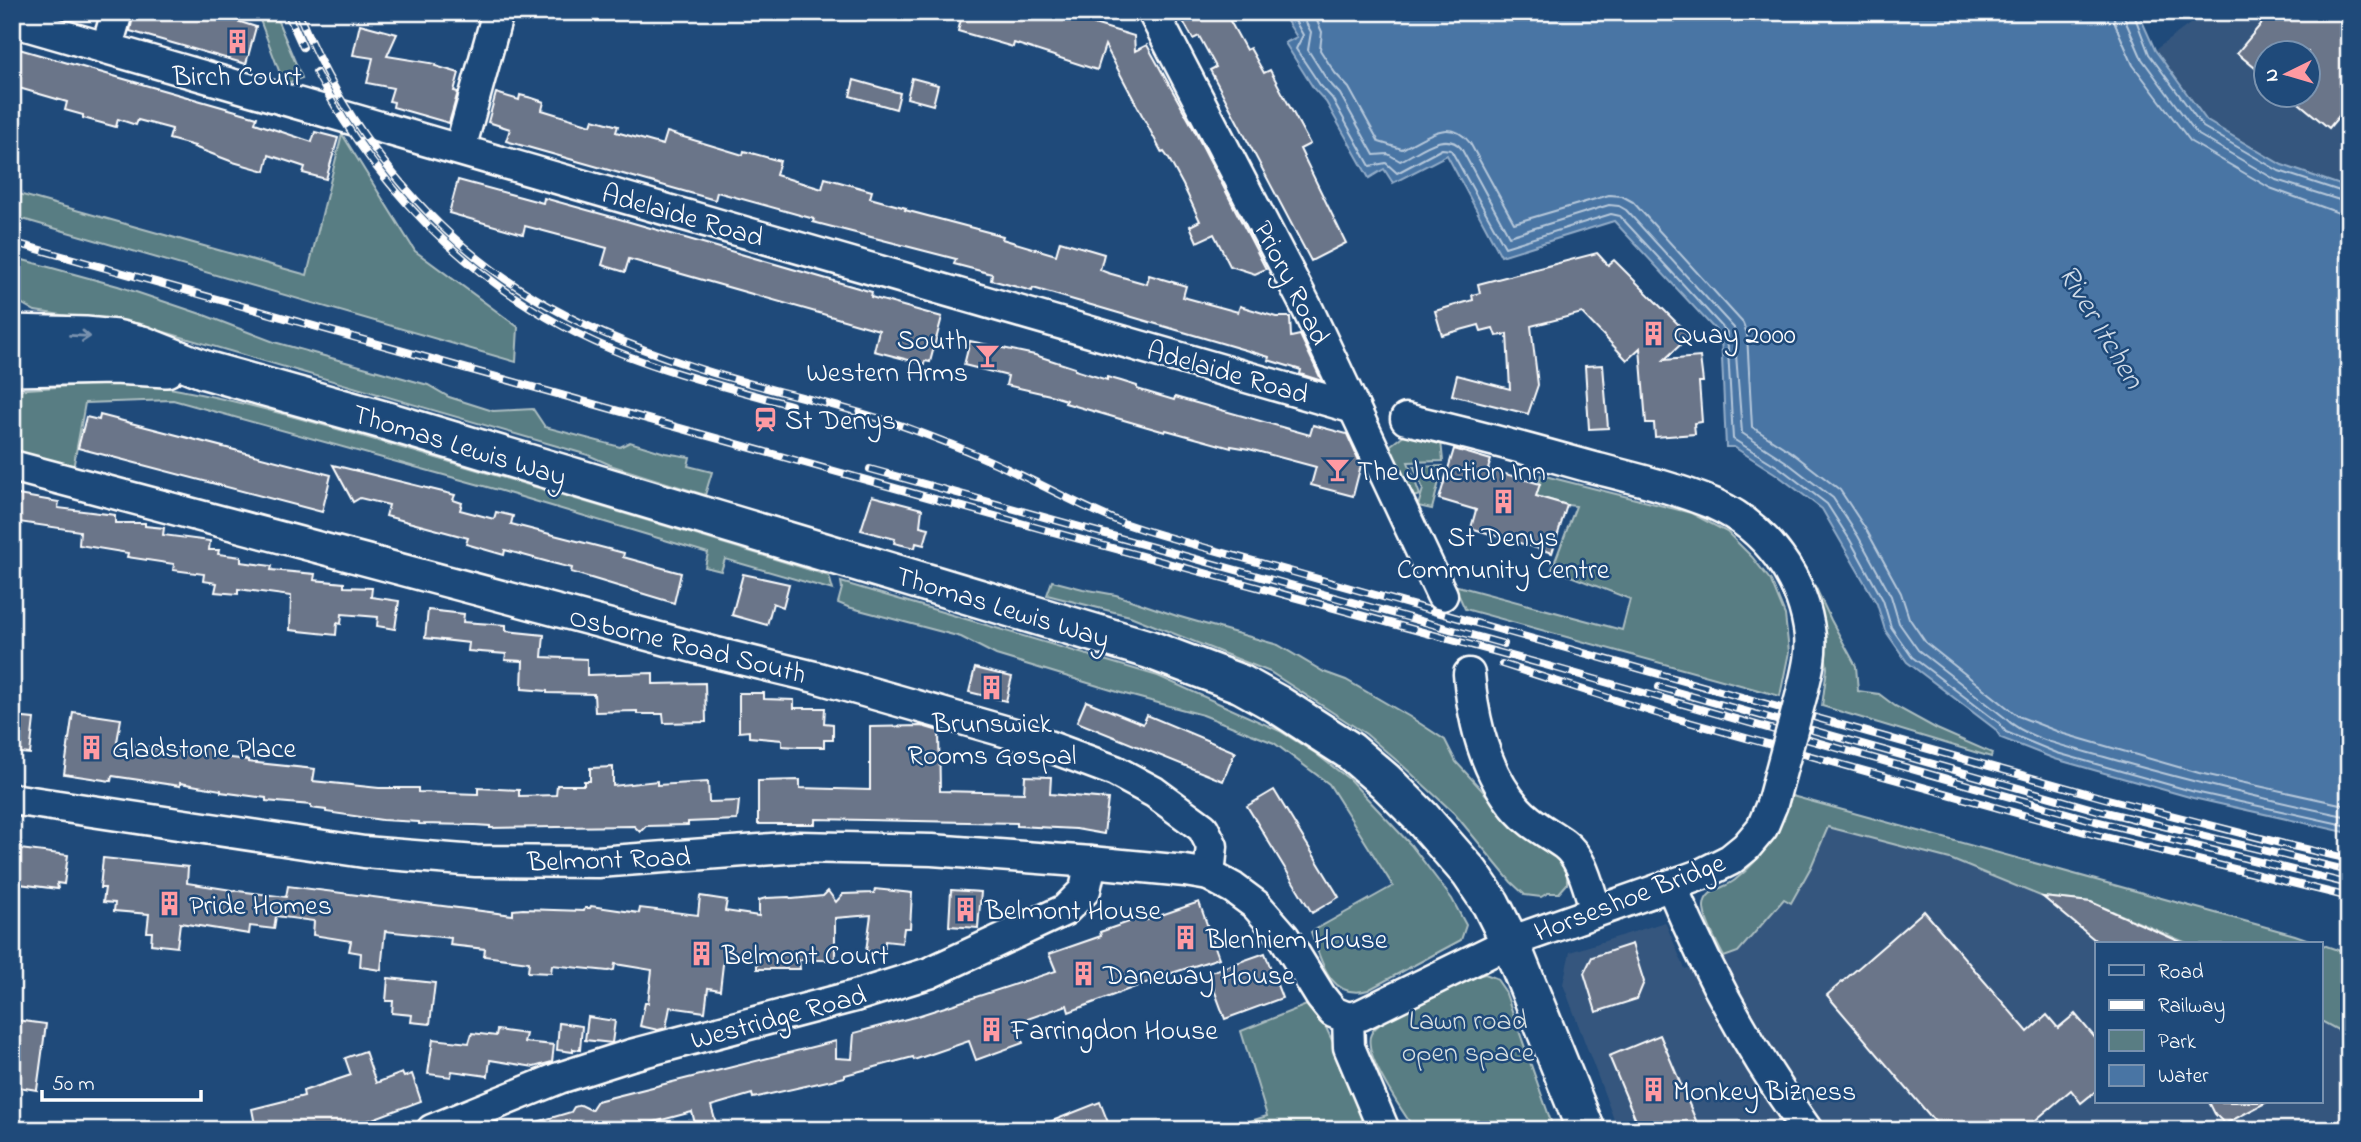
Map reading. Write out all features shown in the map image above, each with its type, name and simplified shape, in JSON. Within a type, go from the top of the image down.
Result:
[{"type":"main road","name":"Thomas Lewis Way","points":[[12,334],[85,335],[142,345],[205,370],[387,421],[1136,645],[1241,684],[1341,745],[1385,780],[1470,873],[1491,904],[1510,942],[1586,1130]]},
{"type":"main road","name":"Thomas Lewis Way","points":[[12,367],[114,365],[205,370]]},
{"type":"street","points":[[107,47],[117,12]]},
{"type":"street","points":[[460,149],[498,12]]},
{"type":"street","name":"Priory Road","points":[[1153,12],[1304,300],[1442,594]]},
{"type":"street","name":"Adelaide Road","points":[[12,21],[1354,408]]},
{"type":"street","name":"Horseshoe Bridge","points":[[1348,1018],[1361,1015],[1510,942],[1700,875],[1738,853],[1762,828],[1772,804],[1808,667],[1810,638],[1800,592],[1791,572],[1762,537],[1738,518],[1716,505],[1673,489],[1406,419]]},
{"type":"street","name":"Osborne Road South","points":[[12,466],[716,653],[816,677],[1018,735],[1115,771],[1154,792],[1188,816],[1209,837],[1212,846],[1209,876]]},
{"type":"street","points":[[1469,674],[1478,730],[1500,784],[1526,818],[1565,845],[1576,858],[1596,910]]},
{"type":"street","name":"Belmont Road","points":[[12,799],[364,852],[476,861],[598,862],[799,847],[932,849],[1185,871],[1209,876]]},
{"type":"street","name":"Westridge Road","points":[[432,1130],[559,1078],[631,1055],[855,996],[929,973],[1065,910],[1085,890],[1091,862]]},
{"type":"street","points":[[1209,876],[1233,888],[1256,905],[1284,937],[1321,998],[1333,1012],[1348,1018],[1349,1047],[1384,1130]]},
{"type":"street","points":[[1671,886],[1728,1007],[1807,1130]]},
{"type":"shaded area","points":[[2206,12],[2349,12],[2349,169],[2336,184],[2282,165],[2207,121],[2155,50]]},
{"type":"shaded area","points":[[1827,827],[1950,859],[2043,897],[2091,902],[2184,942],[2095,942],[2095,1104],[2322,1104],[2322,1022],[2349,1036],[2349,1130],[1618,1130],[1563,984],[1570,952],[1665,922],[1685,969],[1738,952],[1784,899],[1790,902],[1811,867]]},
{"type":"green space","points":[[257,12],[274,12],[302,78],[284,84]]},
{"type":"green space","points":[[342,134],[415,251],[518,327],[516,362],[12,216],[12,192],[307,275]]},
{"type":"green space","points":[[12,257],[118,286],[274,342],[428,385],[449,397],[493,411],[533,409],[545,427],[620,447],[630,442],[665,453],[690,457],[688,466],[712,472],[705,495],[613,466],[588,455],[154,329],[35,311],[12,298]]},
{"type":"green space","points":[[132,382],[212,396],[369,438],[829,576],[833,590],[725,559],[721,571],[705,567],[708,553],[498,490],[173,400],[85,403],[73,469],[12,451],[12,390]]},
{"type":"green space","points":[[1409,431],[1441,441],[1443,461],[1408,462],[1420,495],[1409,498],[1387,448]]},
{"type":"green space","points":[[1443,466],[1432,509],[1418,506],[1423,489],[1414,467]]},
{"type":"green space","points":[[1541,475],[1691,513],[1727,532],[1771,581],[1785,615],[1789,652],[1780,696],[1465,609],[1454,585],[1622,630],[1630,599],[1552,569],[1576,506],[1536,496]]},
{"type":"green space","points":[[1052,581],[1116,595],[1278,645],[1410,717],[1445,740],[1456,762],[1491,800],[1539,847],[1557,858],[1567,873],[1567,884],[1559,893],[1548,893],[1541,897],[1525,895],[1454,813],[1403,766],[1366,734],[1270,672],[1130,616],[1047,595]]},
{"type":"green space","points":[[841,582],[1158,676],[1280,731],[1349,779],[1411,845],[1452,899],[1466,925],[1461,940],[1368,990],[1344,990],[1323,966],[1311,932],[1393,886],[1329,784],[1274,743],[1203,715],[996,655],[961,637],[838,603]]},
{"type":"green space","points":[[1815,586],[1856,666],[1858,691],[1879,694],[1937,729],[1992,753],[1991,757],[1822,706],[1827,668],[1823,637],[1808,590]]},
{"type":"green space","points":[[1792,796],[2315,942],[2184,942],[2091,902],[2043,897],[1950,859],[1828,827],[1811,867],[1791,903],[1784,899],[1738,952],[1724,957],[1706,918],[1705,900],[1711,893],[1731,883],[1745,871],[1763,852],[1782,820]]},
{"type":"green space","points":[[2322,944],[2349,954],[2349,1036],[2322,1022]]},
{"type":"green space","name":"Lawn road open space","points":[[1485,974],[1496,978],[1505,991],[1554,1130],[1415,1130],[1372,1055],[1371,1034],[1391,1017],[1458,983]]},
{"type":"green space","points":[[1314,1002],[1374,1130],[1221,1130],[1267,1116],[1241,1031]]},
{"type":"water","name":"River Itchen","points":[[1281,12],[2138,12],[2155,50],[2207,121],[2282,165],[2349,188],[2349,833],[2193,798],[2055,759],[2001,738],[1995,729],[1907,662],[1885,630],[1877,604],[1822,509],[1776,474],[1734,447],[1726,447],[1721,336],[1614,221],[1501,256],[1447,155],[1393,183],[1384,169],[1369,178],[1326,102],[1314,89],[1285,43],[1297,37]]},
{"type":"building","points":[[134,12],[209,12],[256,27],[246,64],[130,31]]},
{"type":"building","points":[[963,12],[1054,12],[1134,36],[1135,51],[1147,45],[1266,269],[1255,274],[1230,266],[1214,234],[1197,242],[1190,226],[1200,221],[1169,159],[1162,153],[1105,45],[1097,70],[1014,43],[1013,47],[958,31]]},
{"type":"building","points":[[1178,12],[1225,12],[1246,50],[1250,48],[1264,73],[1270,70],[1310,144],[1300,149],[1346,243],[1311,261],[1210,70],[1216,67],[1199,36],[1193,39]]},
{"type":"building","points":[[2271,12],[2349,12],[2349,104],[2329,128],[2305,108],[2322,108],[2322,38],[2252,38],[2252,65],[2237,53]]},
{"type":"building","points":[[360,24],[397,34],[387,56],[436,64],[435,66],[459,73],[454,91],[458,92],[449,123],[393,107],[394,102],[389,101],[393,88],[367,83],[373,58],[353,55]]},
{"type":"building","points":[[12,47],[257,117],[255,123],[312,142],[315,132],[338,138],[326,179],[303,173],[305,167],[269,155],[265,171],[233,162],[195,146],[169,139],[172,129],[138,120],[136,125],[118,119],[116,127],[83,118],[83,115],[65,110],[67,102],[12,86]]},
{"type":"building","points":[[912,78],[938,85],[933,105],[907,98]]},
{"type":"building","points":[[854,80],[900,93],[896,109],[850,96]]},
{"type":"building","points":[[496,93],[519,100],[520,95],[532,98],[544,102],[542,110],[591,125],[593,119],[618,126],[616,132],[663,145],[667,132],[743,155],[744,151],[780,161],[776,175],[822,189],[825,178],[872,191],[870,198],[1003,236],[1002,239],[1056,255],[1060,241],[1104,254],[1100,270],[1108,273],[1147,284],[1149,275],[1186,286],[1183,297],[1238,312],[1240,306],[1276,317],[1290,317],[1291,337],[1300,335],[1322,381],[1300,374],[1301,370],[1268,360],[1269,357],[1033,288],[1032,291],[991,280],[992,274],[954,264],[956,259],[813,222],[814,219],[717,192],[715,200],[506,141],[510,129],[488,122]]},
{"type":"building","points":[[458,180],[543,203],[544,198],[616,218],[872,292],[871,297],[942,317],[930,362],[925,361],[924,364],[874,351],[879,330],[629,259],[625,272],[602,265],[607,248],[525,226],[523,234],[449,213]]},
{"type":"building","points":[[1597,253],[1608,265],[1614,260],[1690,336],[1664,360],[1700,357],[1703,382],[1699,382],[1702,422],[1694,423],[1695,434],[1655,437],[1654,423],[1646,423],[1640,348],[1627,360],[1582,313],[1531,326],[1538,385],[1528,414],[1452,395],[1457,375],[1510,389],[1507,334],[1496,336],[1493,328],[1481,331],[1479,325],[1442,335],[1435,311],[1473,300],[1472,295],[1480,293],[1478,284]]},
{"type":"building","points":[[970,341],[1035,355],[1174,400],[1175,397],[1310,435],[1313,425],[1347,434],[1361,465],[1353,496],[1311,485],[1316,467],[1249,449],[1231,448],[1166,430],[1165,432],[1065,403],[1066,400],[1050,395],[1006,385],[1008,376],[964,365]]},
{"type":"building","points":[[1603,365],[1608,428],[1589,429],[1585,366]]},
{"type":"building","points":[[100,415],[331,475],[322,512],[78,448],[86,417],[99,420]]},
{"type":"building","name":"St Denys Community Centre","points":[[1454,449],[1491,460],[1488,469],[1540,484],[1536,496],[1567,505],[1552,553],[1471,528],[1476,510],[1439,499]]},
{"type":"building","points":[[333,465],[455,495],[453,500],[462,503],[460,510],[494,519],[496,512],[513,516],[511,524],[624,553],[623,557],[681,573],[674,603],[571,572],[572,568],[505,550],[504,555],[466,544],[468,538],[386,516],[389,505],[360,498],[353,502]]},
{"type":"building","points":[[12,494],[59,502],[58,508],[115,515],[115,523],[145,523],[145,526],[164,528],[163,535],[210,541],[209,550],[219,550],[218,554],[241,557],[241,562],[272,566],[271,570],[315,574],[314,580],[344,583],[344,587],[372,588],[371,597],[399,601],[395,629],[377,626],[378,617],[342,614],[341,624],[337,623],[336,635],[290,630],[291,596],[238,589],[238,594],[215,592],[217,583],[203,581],[204,574],[173,570],[174,564],[127,557],[128,553],[79,545],[80,531],[12,521]]},
{"type":"building","points":[[872,496],[922,509],[920,526],[929,528],[924,545],[916,543],[915,548],[894,543],[895,539],[861,530]]},
{"type":"building","points":[[743,574],[789,584],[783,607],[773,603],[767,625],[732,615]]},
{"type":"building","points":[[428,610],[464,614],[463,622],[506,625],[506,631],[544,635],[542,657],[587,659],[587,675],[653,673],[653,684],[705,683],[706,722],[664,723],[663,714],[637,714],[637,711],[595,712],[594,694],[547,693],[522,689],[523,661],[505,660],[506,654],[468,651],[469,643],[425,638]]},
{"type":"building","name":"Brunswick Rooms Gospal","points":[[975,668],[1012,677],[1006,701],[969,692]]},
{"type":"building","points":[[739,693],[764,693],[764,699],[794,700],[794,708],[825,708],[824,723],[833,724],[833,740],[824,740],[824,747],[782,746],[782,740],[749,737],[749,731],[739,732]]},
{"type":"building","points":[[1086,701],[1143,724],[1147,715],[1235,752],[1223,781],[1077,722]]},
{"type":"building","points":[[73,712],[121,719],[117,742],[193,754],[195,746],[224,750],[222,757],[315,769],[313,781],[379,788],[418,788],[418,792],[478,794],[478,788],[519,790],[519,796],[556,795],[557,785],[584,785],[584,781],[590,781],[590,768],[613,767],[613,786],[657,781],[657,785],[708,782],[709,802],[739,801],[737,820],[646,826],[640,832],[634,826],[490,828],[475,825],[419,824],[326,812],[311,808],[311,805],[266,801],[266,798],[180,783],[180,786],[112,776],[111,781],[64,774]]},
{"type":"building","points":[[13,717],[34,719],[30,754],[12,752]]},
{"type":"building","points":[[922,726],[939,731],[940,791],[1024,793],[1025,776],[1051,777],[1050,794],[1108,799],[1104,834],[1076,829],[1017,826],[1017,823],[815,819],[815,824],[758,824],[758,781],[800,780],[800,788],[870,790],[870,727]]},
{"type":"building","points":[[1274,790],[1339,897],[1312,913],[1247,806]]},
{"type":"building","points":[[12,848],[68,855],[64,884],[57,883],[58,889],[12,883]]},
{"type":"building","points":[[103,858],[188,867],[187,883],[238,891],[286,897],[288,886],[513,915],[513,910],[584,911],[591,906],[639,913],[640,908],[698,915],[700,896],[727,900],[725,911],[759,916],[759,900],[766,898],[823,896],[828,891],[836,902],[843,894],[874,893],[875,889],[912,893],[910,928],[904,928],[902,943],[885,941],[884,954],[866,951],[871,915],[835,918],[835,960],[799,960],[800,969],[757,969],[757,959],[724,956],[720,990],[708,988],[705,1012],[670,1007],[666,1028],[658,1030],[640,1026],[645,1003],[648,1003],[652,970],[615,964],[614,970],[608,971],[552,965],[551,973],[528,972],[529,962],[484,956],[485,949],[450,945],[451,938],[385,931],[381,970],[360,967],[361,953],[349,951],[351,941],[313,935],[314,921],[276,916],[274,929],[250,926],[249,934],[180,923],[177,947],[151,944],[152,932],[147,932],[149,914],[114,911],[115,903],[103,902],[105,888],[100,888]]},
{"type":"building","name":"Belmont House","points":[[951,890],[981,892],[978,928],[949,926]]},
{"type":"building","points":[[2043,897],[2091,902],[2181,942],[2098,942]]},
{"type":"building","points":[[1199,902],[1219,958],[1069,1012],[1067,1005],[1016,1023],[1023,1043],[976,1060],[969,1041],[914,1060],[913,1057],[845,1077],[753,1098],[752,1094],[711,1106],[716,1123],[696,1127],[692,1112],[624,1130],[528,1130],[527,1125],[571,1112],[574,1107],[581,1105],[591,1110],[597,1101],[836,1041],[836,1058],[852,1059],[854,1033],[914,1017],[1056,971],[1049,954],[1101,936],[1100,932],[1146,916],[1147,920]]},
{"type":"building","points":[[1924,911],[2028,1032],[2047,1015],[2058,1028],[2075,1014],[2095,1038],[2095,1092],[2081,1103],[2071,1090],[2024,1130],[1942,1130],[1827,995]]},
{"type":"building","points":[[1632,944],[1644,982],[1637,999],[1596,1012],[1584,973],[1592,957]]},
{"type":"building","points":[[1265,953],[1282,998],[1225,1019],[1208,973]]},
{"type":"building","points":[[388,978],[435,983],[430,1024],[411,1022],[412,1015],[392,1013],[393,1001],[386,1001]]},
{"type":"building","points":[[588,1017],[615,1021],[612,1043],[585,1040]]},
{"type":"building","points":[[16,1020],[46,1024],[37,1090],[12,1086],[12,1040]]},
{"type":"building","points":[[559,1023],[582,1026],[580,1050],[557,1050]]},
{"type":"building","points":[[497,1030],[526,1034],[524,1042],[554,1045],[552,1062],[534,1067],[490,1060],[488,1076],[452,1071],[451,1077],[428,1074],[433,1039],[469,1043],[472,1033],[496,1036]]},
{"type":"building","name":"Monkey Bizness","points":[[1660,1035],[1700,1130],[1640,1130],[1609,1056]]},
{"type":"building","points":[[365,1051],[376,1083],[402,1073],[404,1077],[412,1074],[421,1101],[343,1130],[256,1130],[252,1109],[304,1096],[303,1091],[351,1075],[345,1058]]},
{"type":"building","points":[[1100,1102],[1111,1130],[1032,1130],[1032,1129]]},
{"type":"building","points":[[2210,1104],[2263,1104],[2225,1124]]},
{"type":"railway","points":[[287,12],[303,47]]},
{"type":"railway","points":[[298,12],[317,55],[365,136],[426,210],[460,243],[496,272],[553,309],[610,336],[716,374],[911,429],[990,461],[1123,523],[1154,533],[2104,798],[2349,859]]},
{"type":"railway","points":[[316,72],[373,163],[408,204],[446,242],[487,277],[531,308],[578,334],[628,356],[791,405]]},
{"type":"railway","points":[[12,242],[1042,529],[1545,665],[2095,821],[2349,884]]},
{"type":"railway","points":[[870,469],[1504,644]]},
{"type":"railway","points":[[1502,664],[1656,713],[2092,834],[2349,897]]},
{"type":"railway","points":[[1659,687],[2097,810],[2349,871]]},
{"type":"place","name":"Birch Court","points":[[237,41]]},
{"type":"place","name":"Quay 2000","points":[[1654,333]]},
{"type":"place","name":"South Western Arms","points":[[988,355]]},
{"type":"place","name":"St Denys","points":[[765,419]]},
{"type":"place","name":"The Junction Inn","points":[[1337,470]]},
{"type":"place","name":"St Denys Community Centre","points":[[1503,502]]},
{"type":"place","name":"Brunswick Rooms Gospal","points":[[992,688]]},
{"type":"place","name":"Gladstone Place","points":[[92,747]]},
{"type":"place","name":"Pride Homes","points":[[169,904]]},
{"type":"place","name":"Belmont House","points":[[965,909]]},
{"type":"place","name":"Blenhiem House","points":[[1186,938]]},
{"type":"place","name":"Belmont Court","points":[[702,954]]},
{"type":"place","name":"Daneway House","points":[[1083,974]]},
{"type":"place","name":"Farringdon House","points":[[991,1029]]},
{"type":"place","name":"Monkey Bizness","points":[[1653,1090]]}]
